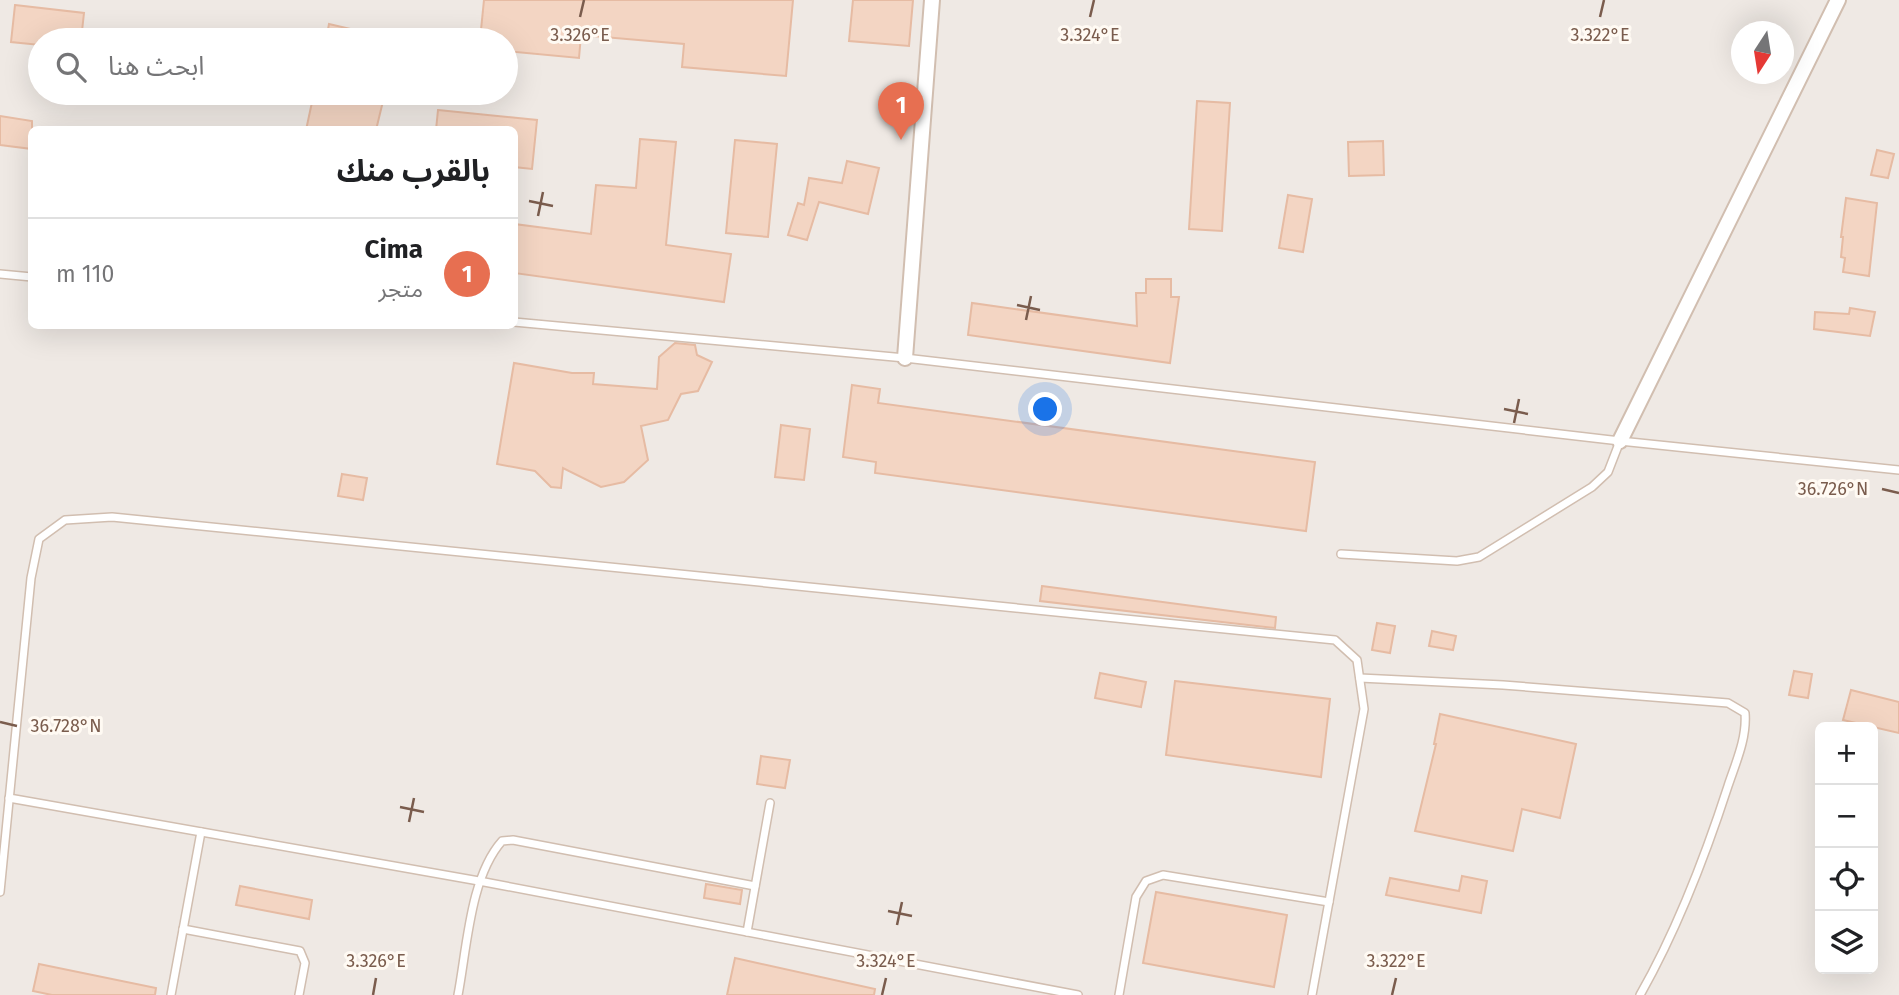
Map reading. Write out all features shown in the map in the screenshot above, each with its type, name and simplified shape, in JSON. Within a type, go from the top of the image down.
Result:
[{"type":"street","points":[[905,358],[932,0]]},
{"type":"street","points":[[1620,441],[1838,0]]},
{"type":"lane","points":[[0,274],[28,276]]},
{"type":"lane","points":[[518,321],[905,358],[1620,441],[1899,470]]},
{"type":"lane","points":[[1341,554],[1457,561],[1479,557],[1592,486],[1608,472],[1620,441]]},
{"type":"lane","points":[[0,892],[31,578],[39,539],[65,520],[112,517],[1335,640],[1357,660],[1364,709],[1312,995]]},
{"type":"lane","points":[[1360,678],[1503,685],[1728,703],[1745,713],[1746,730],[1717,819],[1663,954],[1640,995]]},
{"type":"lane","points":[[9,798],[479,881],[1078,995]]},
{"type":"lane","points":[[747,932],[770,803]]},
{"type":"lane","points":[[171,995],[201,832]]},
{"type":"lane","points":[[458,995],[479,881],[491,853],[502,841],[513,840],[755,886]]},
{"type":"lane","points":[[1119,995],[1136,897],[1146,881],[1163,875],[1329,902]]},
{"type":"lane","points":[[183,929],[300,951],[305,963],[299,995]]},
{"type":"shaded area","points":[[0,0],[1899,0],[1899,995],[0,995]]},
{"type":"building","points":[[484,0],[793,0],[786,76],[682,67],[684,44],[581,35],[579,58],[518,52],[518,28],[481,28]]},
{"type":"building","points":[[853,0],[913,0],[909,46],[849,41]]},
{"type":"building","points":[[15,5],[84,13],[82,28],[28,28],[28,44],[11,42]]},
{"type":"building","points":[[329,24],[346,28],[328,28]]},
{"type":"building","points":[[1197,101],[1230,103],[1222,231],[1189,229]]},
{"type":"building","points":[[311,105],[382,105],[377,126],[307,126]]},
{"type":"building","points":[[438,110],[537,120],[532,169],[518,167],[518,126],[436,126]]},
{"type":"building","points":[[0,116],[32,121],[32,126],[28,126],[28,148],[0,145]]},
{"type":"building","points":[[640,139],[676,142],[666,245],[731,254],[724,302],[518,274],[518,225],[591,234],[596,185],[636,188]]},
{"type":"building","points":[[735,140],[777,144],[768,237],[726,233]]},
{"type":"building","points":[[1383,141],[1384,175],[1349,176],[1348,142]]},
{"type":"building","points":[[1877,150],[1894,154],[1888,178],[1871,175]]},
{"type":"building","points":[[847,161],[879,168],[868,214],[819,202],[807,240],[788,235],[798,203],[804,205],[809,178],[842,183]]},
{"type":"building","points":[[1288,195],[1312,199],[1303,252],[1279,248]]},
{"type":"building","points":[[1846,198],[1877,203],[1869,276],[1843,272],[1845,258],[1841,257],[1841,237]]},
{"type":"building","points":[[1146,279],[1171,279],[1171,297],[1179,297],[1170,363],[968,335],[972,303],[1137,326],[1136,293],[1146,293]]},
{"type":"building","points":[[1850,308],[1875,312],[1870,336],[1814,329],[1815,312],[1849,314]]},
{"type":"building","points":[[675,343],[695,345],[697,355],[712,362],[698,391],[681,394],[668,420],[641,426],[648,460],[624,482],[601,487],[563,468],[561,488],[551,487],[535,471],[497,464],[514,363],[572,373],[594,373],[593,384],[657,389],[659,357]]},
{"type":"building","points":[[852,385],[880,389],[878,403],[1315,462],[1306,531],[875,473],[876,462],[843,457]]},
{"type":"building","points":[[781,425],[810,429],[804,480],[775,477]]},
{"type":"building","points":[[342,474],[367,478],[363,500],[338,496]]},
{"type":"building","points":[[1042,586],[1276,617],[1275,628],[1040,601]]},
{"type":"building","points":[[1377,623],[1395,626],[1390,653],[1372,650]]},
{"type":"building","points":[[1432,631],[1456,636],[1453,650],[1429,646]]},
{"type":"building","points":[[1794,671],[1812,674],[1808,698],[1789,695]]},
{"type":"building","points":[[1100,673],[1146,682],[1141,707],[1095,698]]},
{"type":"building","points":[[1175,681],[1330,699],[1321,777],[1166,755]]},
{"type":"building","points":[[1851,690],[1899,702],[1899,733],[1878,728],[1878,722],[1843,720]]},
{"type":"building","points":[[1440,714],[1576,744],[1560,818],[1522,809],[1513,851],[1415,831],[1436,744]]},
{"type":"building","points":[[761,756],[790,760],[785,788],[757,784]]},
{"type":"building","points":[[1462,876],[1487,881],[1481,913],[1386,895],[1390,878],[1459,891]]},
{"type":"building","points":[[706,884],[742,890],[740,904],[704,898]]},
{"type":"building","points":[[240,886],[312,900],[309,919],[236,905]]},
{"type":"building","points":[[1156,892],[1287,915],[1274,987],[1143,963]]},
{"type":"building","points":[[735,958],[875,989],[874,995],[727,995]]},
{"type":"building","points":[[39,964],[156,988],[155,995],[52,995],[33,991]]},
{"type":"place","name":"Cima","points":[[901,140]]}]
